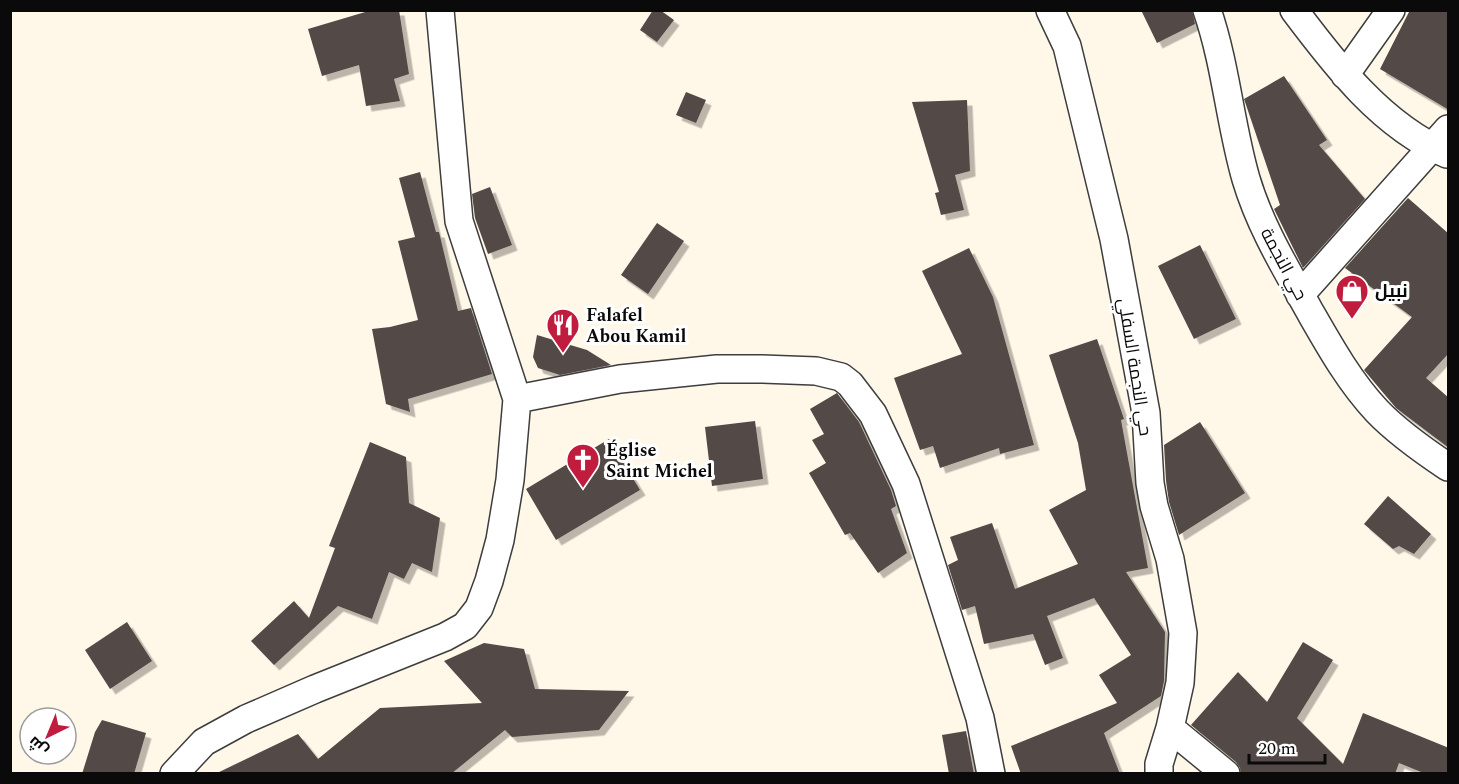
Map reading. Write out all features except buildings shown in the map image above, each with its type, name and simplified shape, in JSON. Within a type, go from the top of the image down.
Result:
[{"type":"street","points":[[174,774],[204,742],[246,719],[315,688],[445,637],[465,626],[478,608],[489,581],[500,540],[510,480],[517,399],[459,221],[440,10]]},
{"type":"street","name":"حي النجمة السفلي","points":[[1050,10],[1066,46],[1114,239],[1146,413],[1151,491],[1170,559],[1183,633],[1180,683],[1159,774]]},
{"type":"street","name":"حي النجمة","points":[[1207,10],[1227,87],[1245,177],[1258,215],[1327,345],[1348,374],[1377,411],[1417,446],[1449,467]]},
{"type":"street","points":[[1294,10],[1345,75],[1386,116],[1407,132],[1442,144],[1300,294]]},
{"type":"street","points":[[1345,75],[1391,10]]},
{"type":"street","points":[[517,399],[620,379],[717,369],[816,371],[841,377],[850,384],[873,414],[906,484],[980,718],[991,774]]},
{"type":"street","points":[[1170,728],[1226,774]]},
{"type":"place","name":"نبيل","points":[[1352,320]]},
{"type":"place","name":"Falafel Abou Kamil","points":[[563,354]]},
{"type":"place","name":"Église Saint Michel","points":[[583,489]]}]
